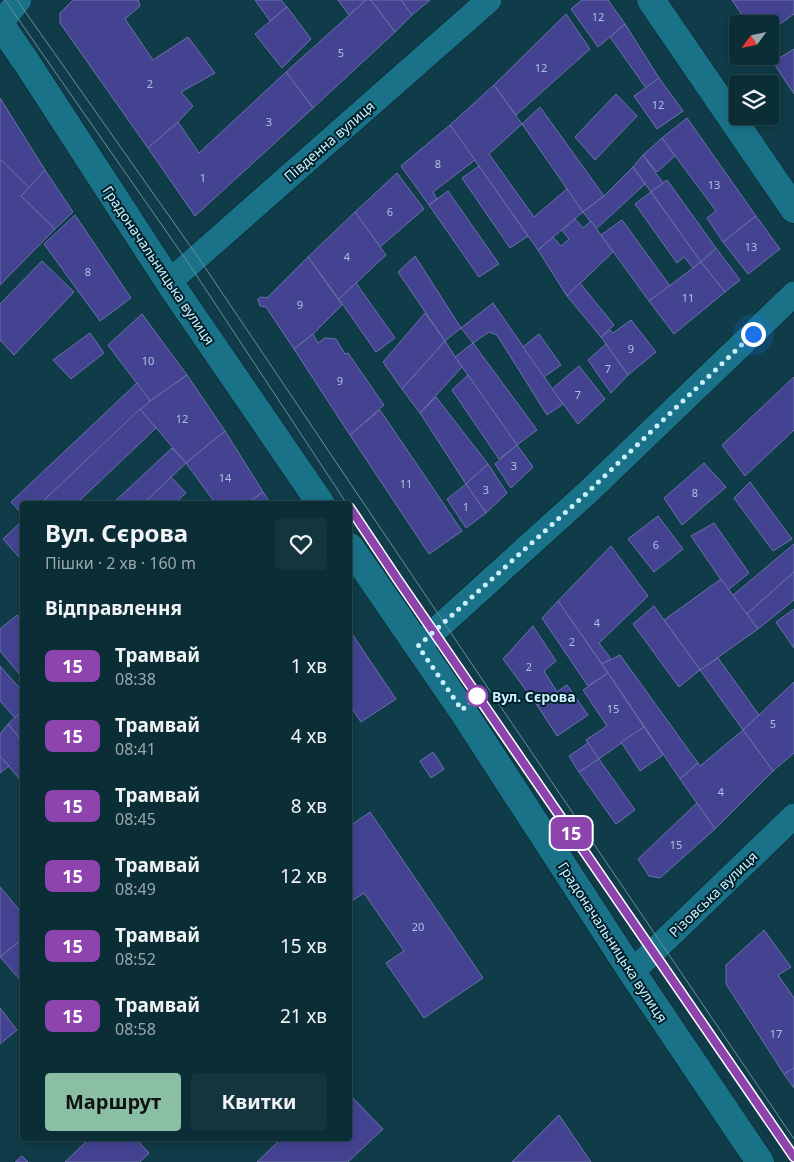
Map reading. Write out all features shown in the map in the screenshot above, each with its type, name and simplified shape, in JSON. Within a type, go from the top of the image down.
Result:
[{"type":"street","points":[[0,24],[19,0]]},
{"type":"street","name":"Південна вулиця","points":[[170,282],[489,0]]},
{"type":"street","points":[[651,0],[794,208]]},
{"type":"street","name":"Градоначальницька вулиця","points":[[0,24],[170,282],[319,501]]},
{"type":"street","points":[[418,646],[588,492],[794,294]]},
{"type":"street","name":"Градоначальницька вулиця","points":[[352,550],[462,710],[632,972],[760,1162]]},
{"type":"street","name":"Різовська вулиця","points":[[632,972],[794,816]]},
{"type":"building","points":[[73,0],[138,0],[140,6],[125,19],[153,60],[188,37],[215,73],[181,92],[193,106],[148,148],[60,23],[60,13]]},
{"type":"building","points":[[255,0],[281,0],[287,7],[270,21]]},
{"type":"building","points":[[338,0],[366,0],[349,15]]},
{"type":"building","points":[[366,0],[371,0],[395,32],[313,108],[286,72]]},
{"type":"building","points":[[371,0],[401,0],[412,15],[395,32]]},
{"type":"building","points":[[401,0],[430,0],[412,15]]},
{"type":"building","points":[[582,0],[608,0],[625,24],[598,47],[571,9]]},
{"type":"building","points":[[732,0],[794,0],[794,14],[779,25],[779,15],[742,15]]},
{"type":"building","points":[[287,7],[311,39],[282,68],[255,34]]},
{"type":"building","points":[[566,14],[590,49],[516,115],[494,85]]},
{"type":"building","points":[[625,24],[659,78],[646,88],[610,37]]},
{"type":"building","points":[[794,49],[794,94],[775,65],[779,65],[779,58]]},
{"type":"building","points":[[286,72],[313,108],[195,216],[148,148],[178,122],[199,153]]},
{"type":"building","points":[[659,78],[683,111],[657,129],[634,96]]},
{"type":"building","points":[[494,85],[522,124],[489,154],[534,217],[568,188],[583,212],[538,250],[450,125]]},
{"type":"building","points":[[616,94],[637,116],[595,160],[575,137]]},
{"type":"building","points":[[0,98],[45,170],[29,188],[0,159]]},
{"type":"building","points":[[540,107],[604,196],[583,212],[522,124]]},
{"type":"building","points":[[687,118],[756,216],[723,242],[707,218],[716,211],[662,138]]},
{"type":"building","points":[[450,125],[475,160],[433,192],[437,199],[429,205],[401,166]]},
{"type":"building","points":[[662,138],[675,156],[657,172],[643,155]]},
{"type":"building","points":[[643,155],[663,183],[651,192],[633,167]]},
{"type":"building","points":[[0,159],[29,188],[21,196],[55,229],[0,285]]},
{"type":"building","points":[[479,166],[528,236],[510,248],[462,178]]},
{"type":"building","points":[[633,167],[645,184],[596,229],[583,212],[604,196]]},
{"type":"building","points":[[45,170],[73,212],[55,229],[21,196]]},
{"type":"building","points":[[397,173],[424,209],[380,247],[355,212]]},
{"type":"building","points":[[667,180],[716,248],[701,262],[651,192]]},
{"type":"building","points":[[448,191],[499,264],[479,277],[429,205]]},
{"type":"building","points":[[651,192],[701,262],[693,268],[684,257],[677,263],[635,204]]},
{"type":"building","points":[[355,212],[386,255],[339,299],[308,257]]},
{"type":"building","points":[[75,215],[131,298],[100,321],[44,244]]},
{"type":"building","points":[[756,216],[780,249],[748,274],[723,242]]},
{"type":"building","points":[[575,219],[583,228],[591,221],[613,252],[567,296],[538,250],[553,237],[561,246],[569,239],[562,230]]},
{"type":"building","points":[[622,220],[670,286],[649,301],[601,235]]},
{"type":"building","points":[[716,248],[740,280],[725,292],[701,262]]},
{"type":"building","points":[[415,256],[461,328],[445,341],[398,272]]},
{"type":"building","points":[[308,257],[342,305],[313,334],[294,349],[266,307],[260,306],[258,299],[261,297],[267,298]]},
{"type":"building","points":[[42,261],[74,292],[14,355],[0,340],[0,304]]},
{"type":"building","points":[[701,262],[725,292],[674,334],[649,301]]},
{"type":"building","points":[[356,283],[395,338],[376,352],[339,299]]},
{"type":"building","points":[[580,283],[614,325],[601,337],[567,296]]},
{"type":"building","points":[[493,303],[563,404],[547,415],[497,335],[489,332],[473,343],[461,328]]},
{"type":"building","points":[[425,313],[445,341],[402,389],[383,362]]},
{"type":"building","points":[[142,314],[187,375],[150,401],[108,345]]},
{"type":"building","points":[[631,320],[656,352],[628,375],[601,337],[610,330],[613,333]]},
{"type":"building","points":[[90,333],[104,353],[71,379],[53,360]]},
{"type":"building","points":[[313,334],[318,343],[325,338],[336,339],[345,354],[348,353],[384,405],[350,435],[294,349]]},
{"type":"building","points":[[539,334],[561,365],[544,377],[523,347]]},
{"type":"building","points":[[445,341],[462,367],[420,413],[402,389]]},
{"type":"building","points":[[473,343],[537,430],[517,445],[455,357]]},
{"type":"building","points":[[606,344],[628,375],[611,393],[588,360]]},
{"type":"building","points":[[579,366],[605,399],[578,424],[552,389]]},
{"type":"building","points":[[187,375],[225,431],[186,463],[140,409]]},
{"type":"building","points":[[468,375],[517,445],[499,459],[452,390]]},
{"type":"building","points":[[794,377],[794,430],[745,476],[722,445]]},
{"type":"building","points":[[137,383],[150,401],[43,501],[20,501],[20,512],[11,502]]},
{"type":"building","points":[[436,397],[488,464],[466,484],[420,413]]},
{"type":"building","points":[[140,409],[156,428],[79,501],[43,501]]},
{"type":"building","points":[[380,410],[462,531],[429,554],[350,435]]},
{"type":"building","points":[[225,431],[263,492],[250,501],[214,501],[186,463]]},
{"type":"building","points":[[517,445],[533,467],[511,488],[495,464]]},
{"type":"building","points":[[172,448],[186,463],[146,501],[115,501]]},
{"type":"building","points":[[704,463],[726,487],[682,525],[664,498]]},
{"type":"building","points":[[488,464],[507,493],[486,513],[466,484]]},
{"type":"building","points":[[171,477],[186,493],[177,501],[146,501]]},
{"type":"building","points":[[750,482],[792,539],[773,551],[734,498]]},
{"type":"building","points":[[466,484],[486,513],[466,528],[447,499]]},
{"type":"building","points":[[263,492],[269,501],[250,501]]},
{"type":"building","points":[[658,516],[683,549],[654,572],[628,539]]},
{"type":"building","points":[[20,523],[19,557],[3,539]]},
{"type":"building","points":[[714,523],[749,573],[728,590],[691,536]]},
{"type":"building","points":[[794,544],[794,572],[747,614],[732,596]]},
{"type":"building","points":[[611,546],[648,596],[599,643],[611,659],[602,664],[558,601]]},
{"type":"building","points":[[794,572],[794,600],[758,629],[747,614]]},
{"type":"building","points":[[721,579],[758,629],[700,670],[664,620]]},
{"type":"building","points":[[558,601],[608,673],[588,686],[542,618]]},
{"type":"building","points":[[654,606],[700,670],[679,687],[633,624]]},
{"type":"building","points":[[794,609],[794,648],[776,622]]},
{"type":"building","points":[[17,615],[20,619],[20,675],[0,651],[0,629]]},
{"type":"building","points":[[533,626],[556,661],[544,671],[557,692],[537,705],[503,659]]},
{"type":"building","points":[[352,634],[396,699],[361,722],[352,709]]},
{"type":"building","points":[[620,655],[698,763],[680,779],[602,664]]},
{"type":"building","points":[[718,658],[759,715],[743,730],[700,670]]},
{"type":"building","points":[[0,666],[20,689],[20,713],[15,718],[0,701]]},
{"type":"building","points":[[608,673],[644,727],[599,759],[586,740],[607,726],[583,690]]},
{"type":"building","points":[[794,682],[794,753],[773,771],[743,730]]},
{"type":"building","points":[[567,685],[588,715],[557,736],[537,705]]},
{"type":"building","points":[[20,713],[20,739],[8,724]]},
{"type":"building","points":[[8,724],[20,739],[20,780],[0,756],[0,734]]},
{"type":"building","points":[[644,727],[663,755],[640,771],[621,742]]},
{"type":"building","points":[[743,730],[773,771],[715,829],[680,779],[698,763],[700,766]]},
{"type":"building","points":[[588,743],[599,759],[579,772],[569,756]]},
{"type":"building","points":[[433,752],[444,769],[431,778],[420,761]]},
{"type":"building","points":[[0,756],[9,766],[0,773]]},
{"type":"building","points":[[599,759],[635,810],[616,824],[579,772]]},
{"type":"building","points":[[697,803],[715,829],[660,878],[649,876],[638,859]]},
{"type":"building","points":[[370,812],[483,978],[424,1018],[386,963],[404,951],[364,893],[352,901],[352,825]]},
{"type":"building","points":[[0,887],[20,911],[20,941],[0,957]]},
{"type":"building","points":[[764,930],[791,967],[778,975],[794,998],[794,1068],[784,1074],[726,984],[726,965]]},
{"type":"building","points":[[20,941],[20,980],[0,957]]},
{"type":"building","points":[[0,1008],[17,1030],[0,1044]]},
{"type":"building","points":[[794,1068],[794,1088],[784,1074]]},
{"type":"building","points":[[352,1097],[383,1129],[348,1162],[257,1162],[279,1141],[352,1141]]},
{"type":"building","points":[[559,1115],[591,1162],[512,1162]]},
{"type":"building","points":[[87,1141],[138,1141],[149,1153],[140,1162],[65,1162]]},
{"type":"building","points":[[22,1156],[28,1162],[15,1162]]},
{"type":"tram line","points":[[5,0],[189,264],[345,501]]},
{"type":"tram line","points":[[17,0],[198,257],[794,1139]]},
{"type":"tram line","points":[[352,511],[794,1157]]},
{"type":"tram line","name":"15","points":[[352,511],[794,1157]]},
{"type":"place","name":"Вул. Сєрова","points":[[477,696]]},
{"type":"route","points":[[477,696],[462,710],[418,646],[588,492],[753,334]]}]
